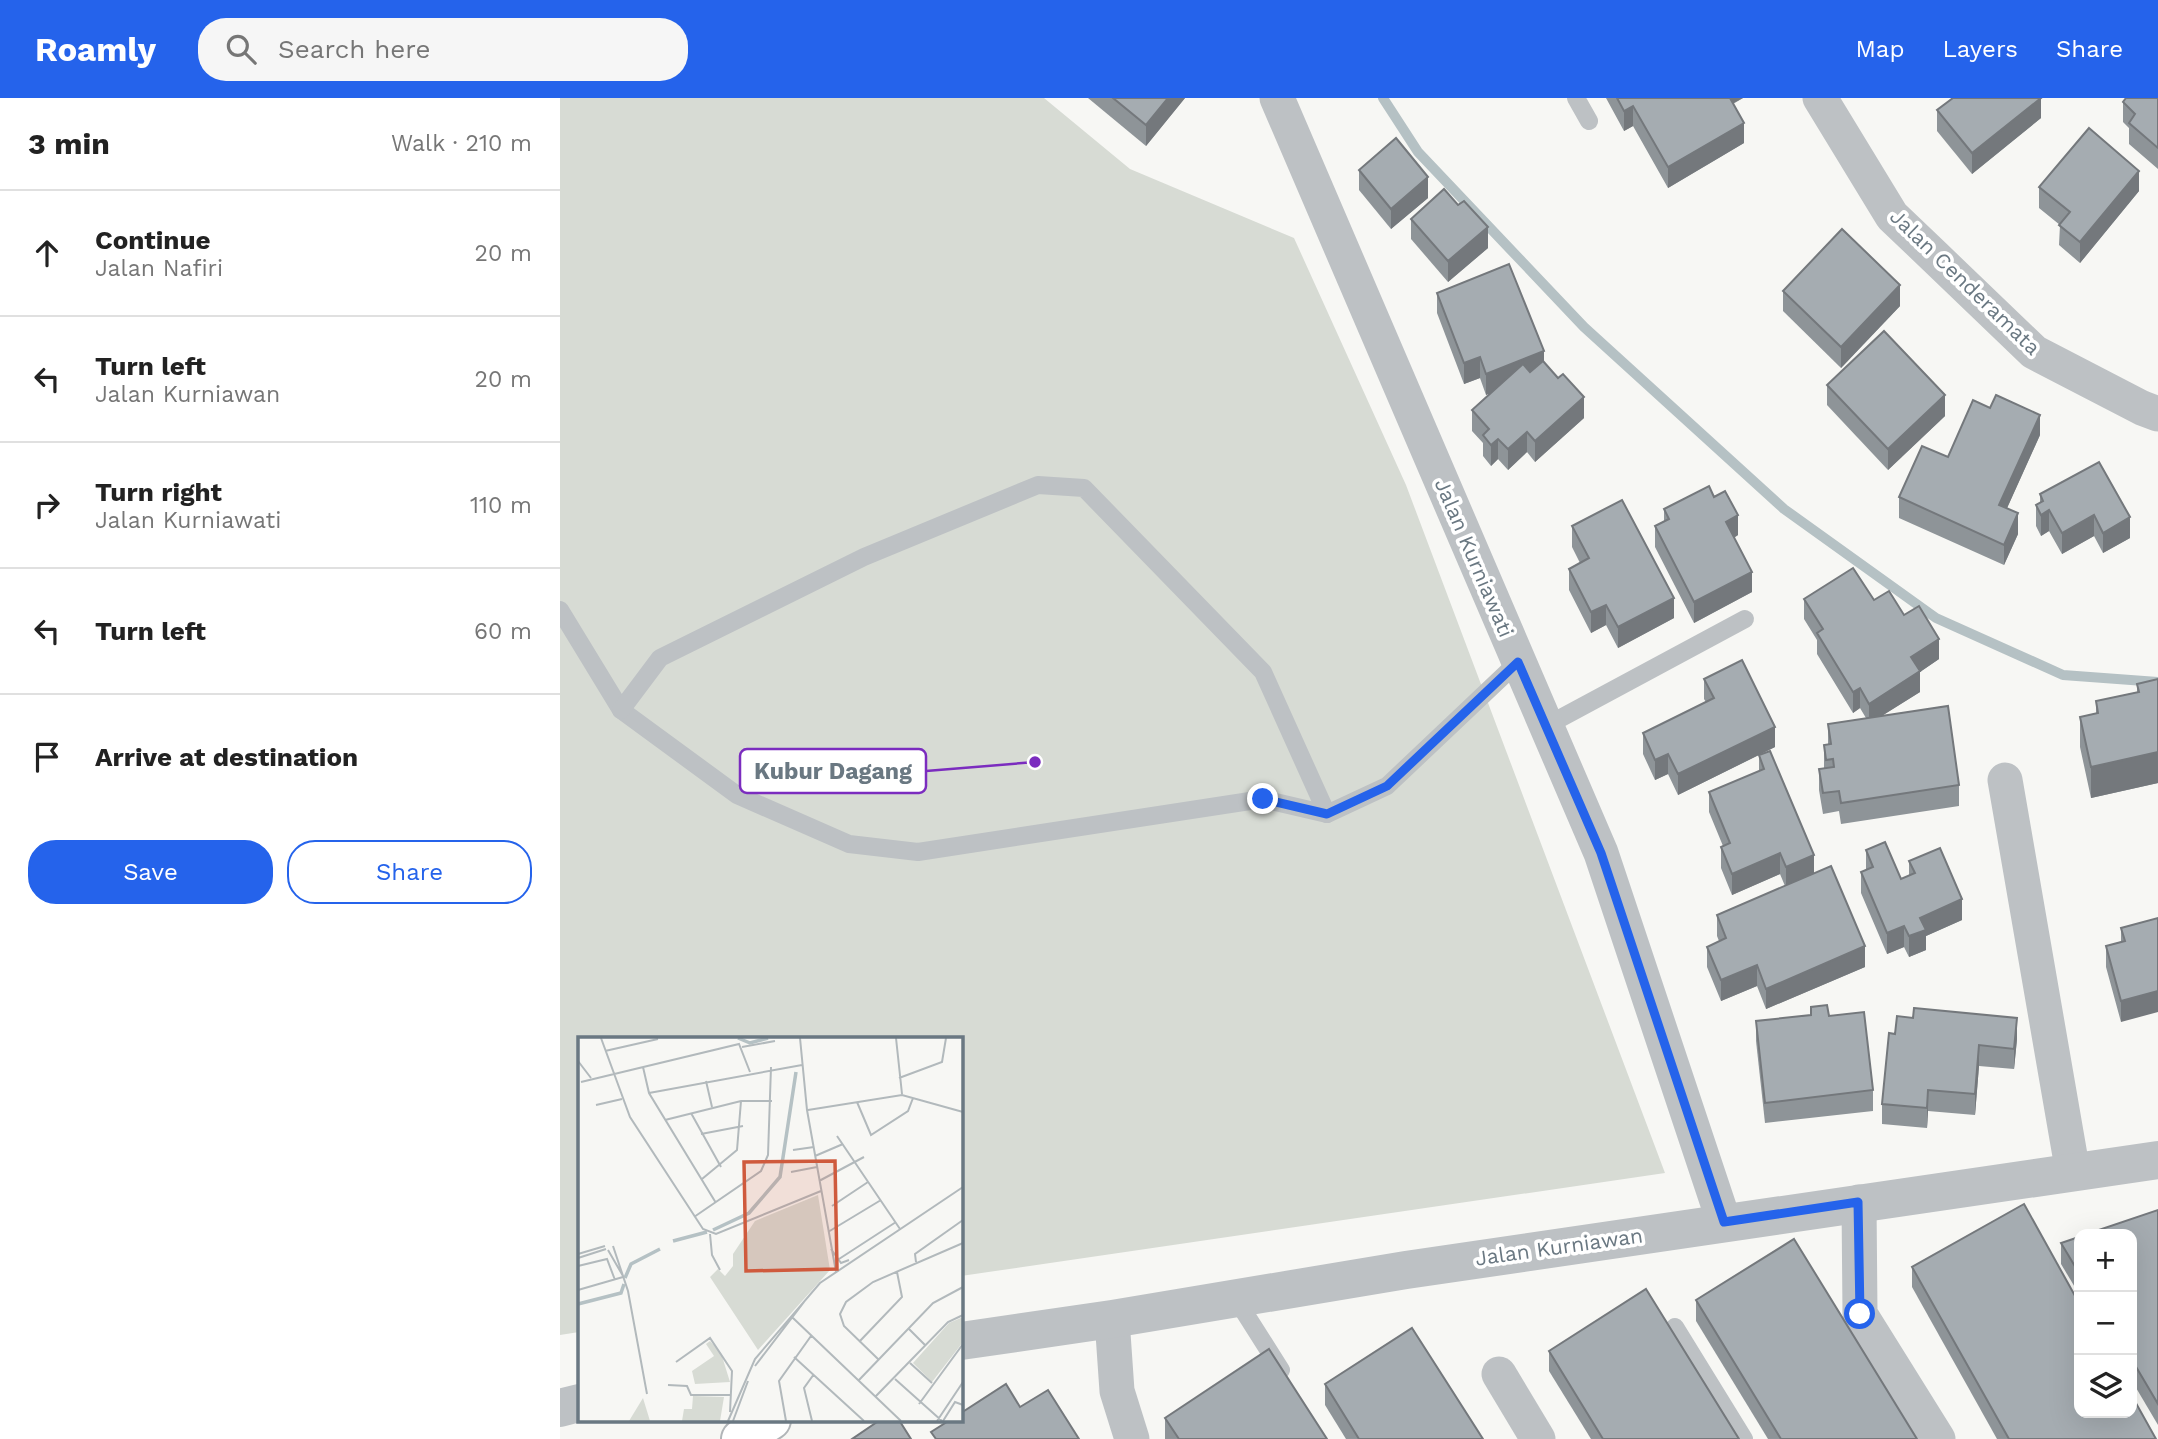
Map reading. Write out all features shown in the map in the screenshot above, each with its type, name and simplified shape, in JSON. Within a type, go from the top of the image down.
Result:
[{"type":"main road","points":[[741,1439],[768,1422]]},
{"type":"street","name":"Jalan Kurniawati","points":[[1277,98],[1601,853],[1724,1222]]},
{"type":"street","name":"Jalan Cenderamata","points":[[1820,98],[1892,216],[2034,352],[2158,414]]},
{"type":"street","points":[[2005,780],[2073,1173]]},
{"type":"street","name":"Jalan Kurniawan","points":[[962,1341],[1724,1222],[2158,1160]]},
{"type":"street","points":[[1858,1202],[1860,1314],[1938,1439]]},
{"type":"street","points":[[1112,1319],[1117,1391],[1132,1439]]},
{"type":"street","points":[[1499,1374],[1538,1439]]},
{"type":"street","points":[[560,1408],[578,1403]]},
{"type":"lane","points":[[1576,98],[1589,121]]},
{"type":"lane","points":[[621,710],[660,659],[864,557],[1038,485],[1084,488],[1263,672],[1327,814]]},
{"type":"lane","points":[[560,610],[621,710],[737,795],[849,844],[918,852],[1263,799],[1327,814],[1387,786],[1518,662]]},
{"type":"lane","points":[[1546,726],[1745,619]]},
{"type":"lane","points":[[1236,1299],[1289,1382]]},
{"type":"lane","points":[[1675,1327],[1744,1439]]},
{"type":"shaded area","points":[[560,98],[1044,98],[1130,169],[1294,238],[1406,485],[1665,1173],[962,1276],[962,1037],[578,1037],[578,1332],[560,1335]]},
{"type":"building","points":[[1113,98],[1168,98],[1146,125]]},
{"type":"building","points":[[1617,98],[1730,98],[1744,123],[1668,167],[1633,106],[1624,111]]},
{"type":"building","points":[[1953,98],[2041,98],[1972,153],[1937,110]]},
{"type":"building","points":[[2126,98],[2158,98],[2158,148],[2129,123],[2135,114],[2123,102]]},
{"type":"building","points":[[2089,128],[2139,171],[2080,242],[2059,225],[2070,212],[2039,187]]},
{"type":"building","points":[[1396,138],[1428,177],[1391,209],[1359,170]]},
{"type":"building","points":[[1444,189],[1458,205],[1464,201],[1488,227],[1448,261],[1411,219]]},
{"type":"building","points":[[1842,229],[1900,285],[1841,347],[1783,291]]},
{"type":"building","points":[[1509,264],[1544,351],[1486,374],[1480,357],[1464,363],[1437,293]]},
{"type":"building","points":[[1884,331],[1945,395],[1888,449],[1827,385]]},
{"type":"building","points":[[1543,361],[1558,378],[1563,374],[1584,397],[1535,441],[1527,432],[1508,449],[1498,439],[1491,445],[1483,435],[1489,429],[1472,410],[1523,364],[1530,372]]},
{"type":"building","points":[[1996,395],[2040,415],[1999,505],[2018,513],[2004,545],[1899,497],[1922,446],[1948,457],[1973,400],[1990,408]]},
{"type":"building","points":[[2099,462],[2130,517],[2103,533],[2094,515],[2062,533],[2049,510],[2041,515],[2036,505],[2043,501],[2040,494]]},
{"type":"building","points":[[1709,486],[1714,497],[1725,491],[1738,515],[1726,522],[1752,572],[1694,602],[1655,526],[1669,519],[1664,509]]},
{"type":"building","points":[[1622,500],[1674,598],[1618,627],[1606,605],[1591,612],[1569,569],[1589,558],[1572,526]]},
{"type":"building","points":[[1853,568],[1874,600],[1889,591],[1904,615],[1919,606],[1939,639],[1911,657],[1920,671],[1869,704],[1860,688],[1853,692],[1817,633],[1823,629],[1804,599]]},
{"type":"building","points":[[1742,660],[1775,727],[1678,774],[1668,754],[1655,760],[1643,733],[1714,698],[1704,679]]},
{"type":"building","points":[[2158,679],[2158,752],[2091,767],[2080,717],[2098,713],[2096,701],[2139,692],[2137,684]]},
{"type":"building","points":[[1948,706],[1959,785],[1841,803],[1839,791],[1823,793],[1819,769],[1834,767],[1833,759],[1826,760],[1824,745],[1831,744],[1828,724]]},
{"type":"building","points":[[1770,751],[1814,855],[1786,867],[1780,853],[1732,874],[1721,847],[1730,843],[1709,792],[1764,769],[1759,755]]},
{"type":"building","points":[[1885,842],[1901,879],[1915,873],[1909,861],[1940,848],[1962,899],[1920,918],[1926,930],[1909,936],[1904,926],[1887,933],[1861,872],[1873,867],[1866,850]]},
{"type":"building","points":[[1831,866],[1865,946],[1766,989],[1757,965],[1721,980],[1707,947],[1726,938],[1717,915]]},
{"type":"building","points":[[2158,918],[2158,991],[2121,1001],[2106,946],[2125,941],[2121,928]]},
{"type":"building","points":[[1827,1005],[1829,1016],[1864,1012],[1873,1090],[1765,1103],[1756,1021],[1811,1015],[1811,1007]]},
{"type":"building","points":[[1914,1008],[2017,1018],[2014,1049],[1979,1045],[1975,1094],[1928,1090],[1927,1108],[1882,1104],[1889,1033],[1895,1034],[1897,1016],[1913,1018]]},
{"type":"building","points":[[2024,1204],[2074,1294],[2074,1418],[2137,1418],[2137,1405],[2156,1439],[2009,1439],[1912,1267]]},
{"type":"building","points":[[2158,1210],[2158,1404],[2137,1368],[2137,1229],[2102,1229]]},
{"type":"building","points":[[1794,1239],[1917,1439],[1781,1439],[1696,1300]]},
{"type":"building","points":[[2074,1239],[2074,1265],[2061,1243]]},
{"type":"building","points":[[1646,1289],[1739,1439],[1603,1439],[1549,1351]]},
{"type":"building","points":[[1412,1328],[1483,1439],[1359,1439],[1325,1384]]},
{"type":"building","points":[[1269,1349],[1327,1439],[1179,1439],[1165,1418]]},
{"type":"building","points":[[1006,1384],[1020,1407],[1048,1390],[1079,1439],[936,1439],[931,1432],[947,1422],[962,1422],[962,1412]]},
{"type":"building","points":[[877,1422],[900,1422],[911,1439],[852,1439]]},
{"type":"waterway","points":[[1383,98],[1418,152],[1584,327],[1784,509],[1936,618],[2063,675],[2158,682]]},
{"type":"place","name":"Kubur Dagang","points":[[1035,762]]},
{"type":"route","points":[[1263,799],[1327,814],[1387,786],[1518,662],[1601,853],[1724,1222],[1858,1202],[1860,1314]]}]
